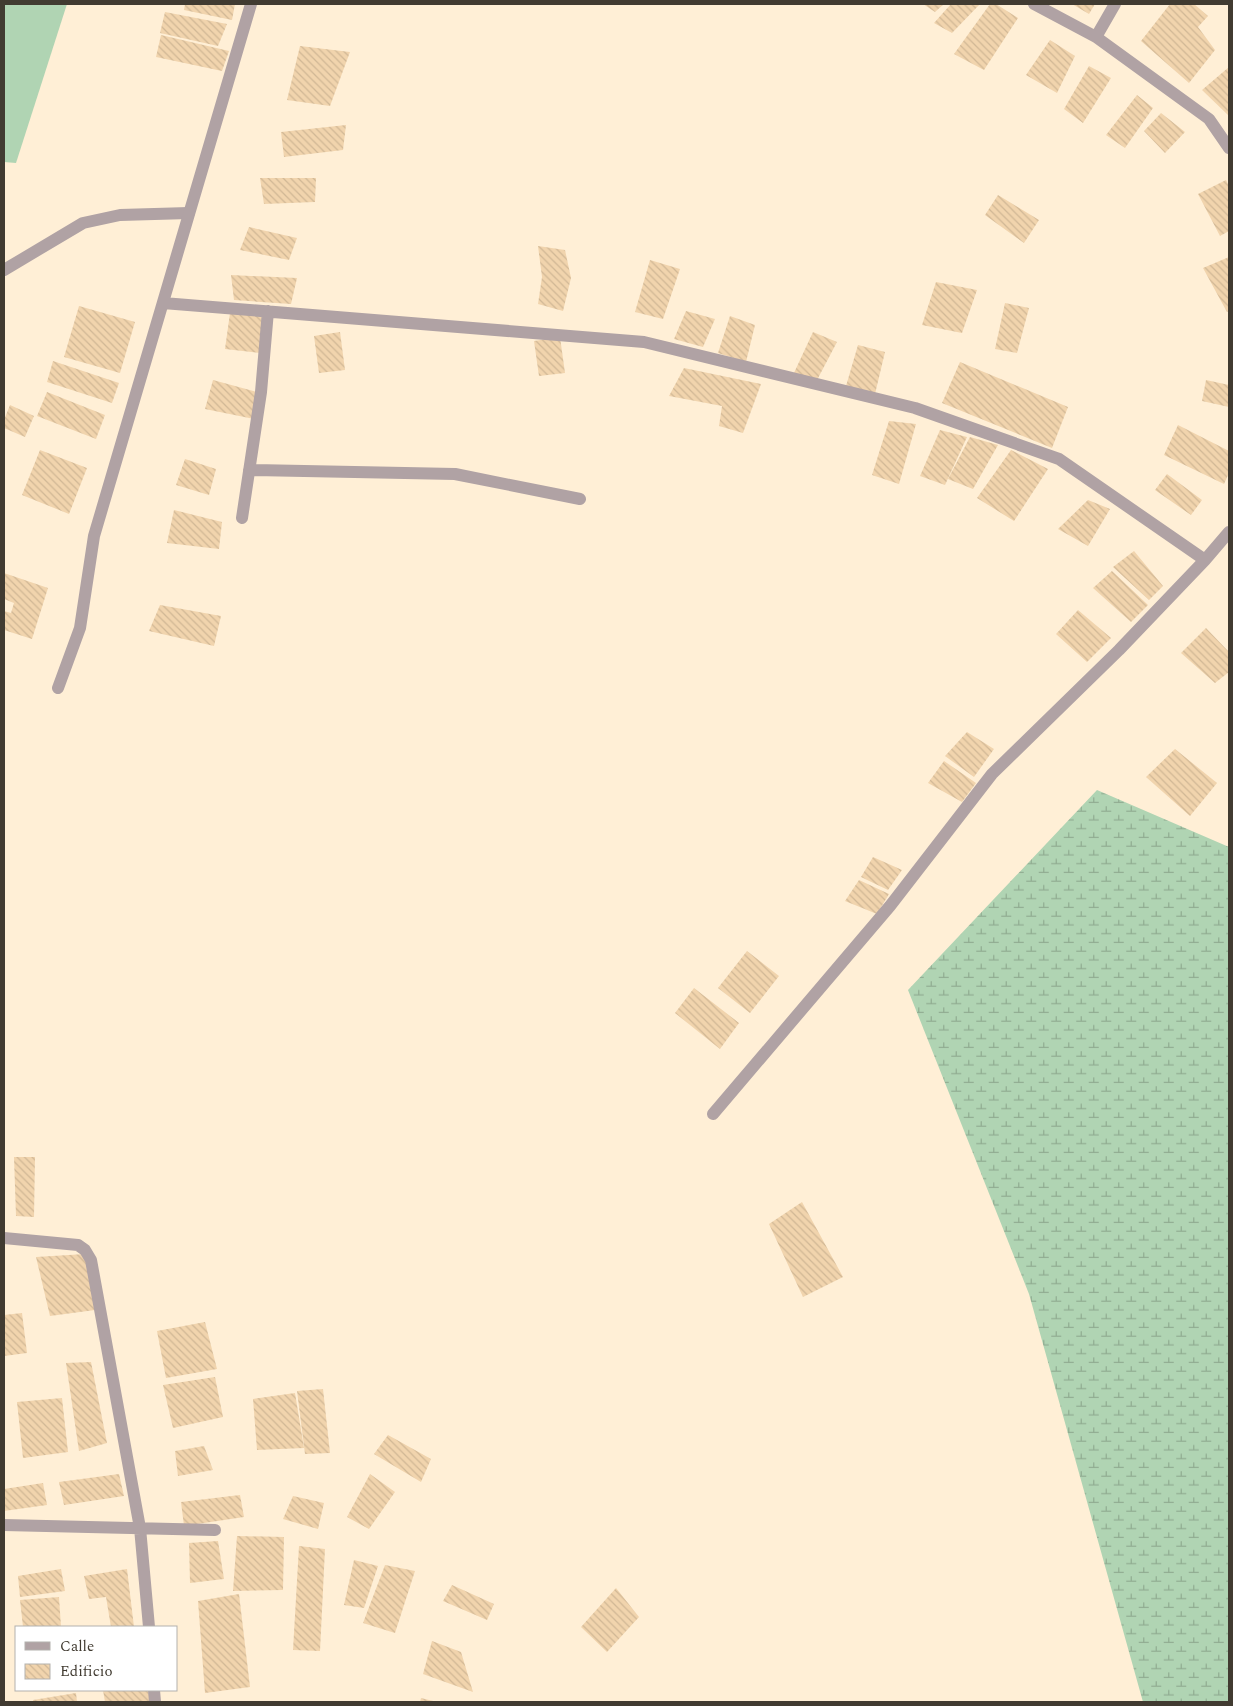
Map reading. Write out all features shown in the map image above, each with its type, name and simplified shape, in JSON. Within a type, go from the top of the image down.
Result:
[{"type":"street","points":[[58,688],[80,628],[94,536],[251,4]]},
{"type":"street","points":[[1034,4],[1096,37],[1210,119],[1229,148]]},
{"type":"street","points":[[1096,37],[1116,4]]},
{"type":"street","points":[[4,270],[82,222],[120,215],[189,213]]},
{"type":"street","points":[[163,302],[644,342],[914,408],[1059,459],[1205,560]]},
{"type":"street","points":[[242,518],[261,392],[268,311]]},
{"type":"street","points":[[249,470],[454,474],[580,499]]},
{"type":"street","points":[[713,1114],[890,906],[992,774],[1119,650],[1205,560],[1229,532]]},
{"type":"street","points":[[4,1238],[78,1244],[85,1250],[91,1260],[140,1528],[149,1626]]},
{"type":"street","points":[[4,1525],[215,1530]]},
{"type":"green space","points":[[4,4],[67,4],[16,163],[4,162]]},
{"type":"green space","points":[[1097,790],[1229,847],[1229,1702],[1143,1702],[1029,1294],[908,990]]},
{"type":"building","points":[[185,4],[235,4],[232,20],[184,10]]},
{"type":"building","points":[[923,4],[944,4],[935,12]]},
{"type":"building","points":[[951,4],[980,4],[952,33],[934,23]]},
{"type":"building","points":[[990,4],[996,4],[1018,18],[984,70],[954,54]]},
{"type":"building","points":[[1072,4],[1095,4],[1089,14]]},
{"type":"building","points":[[1170,4],[1194,4],[1208,16],[1198,27],[1215,50],[1189,83],[1141,41]]},
{"type":"building","points":[[165,12],[227,24],[218,46],[160,33]]},
{"type":"building","points":[[161,35],[229,51],[222,71],[156,57]]},
{"type":"building","points":[[1050,40],[1075,56],[1057,93],[1026,75]]},
{"type":"building","points":[[300,46],[350,52],[330,106],[287,100]]},
{"type":"building","points":[[1089,66],[1111,78],[1083,123],[1064,109]]},
{"type":"building","points":[[1229,67],[1229,116],[1202,90]]},
{"type":"building","points":[[1137,95],[1153,108],[1125,148],[1106,135]]},
{"type":"building","points":[[1161,113],[1185,132],[1165,153],[1144,131]]},
{"type":"building","points":[[346,125],[343,150],[284,157],[281,132]]},
{"type":"building","points":[[260,178],[316,178],[315,202],[264,204]]},
{"type":"building","points":[[1226,180],[1229,186],[1229,231],[1220,236],[1198,194]]},
{"type":"building","points":[[998,195],[1039,220],[1024,243],[985,215]]},
{"type":"building","points":[[249,227],[297,238],[289,260],[240,250]]},
{"type":"building","points":[[538,246],[565,250],[571,278],[563,311],[538,304],[542,277]]},
{"type":"building","points":[[1229,257],[1229,311],[1227,312],[1203,268]]},
{"type":"building","points":[[650,260],[680,269],[663,319],[635,312]]},
{"type":"building","points":[[231,275],[297,278],[291,304],[234,300]]},
{"type":"building","points":[[936,282],[977,290],[962,333],[922,325]]},
{"type":"building","points":[[1005,303],[1029,308],[1017,353],[995,349]]},
{"type":"building","points":[[79,306],[135,322],[120,373],[64,357]]},
{"type":"building","points":[[686,311],[715,319],[703,347],[674,339]]},
{"type":"building","points":[[230,313],[266,316],[260,353],[225,349]]},
{"type":"building","points":[[730,316],[755,325],[746,362],[718,353]]},
{"type":"building","points":[[340,332],[345,370],[319,373],[314,336]]},
{"type":"building","points":[[813,332],[837,342],[816,382],[793,375]]},
{"type":"building","points":[[560,337],[565,373],[539,376],[534,341]]},
{"type":"building","points":[[858,345],[885,352],[875,394],[846,386]]},
{"type":"building","points":[[53,361],[119,383],[112,403],[47,382]]},
{"type":"building","points":[[960,362],[1068,407],[1052,448],[942,403]]},
{"type":"building","points":[[684,368],[761,384],[743,433],[719,426],[722,406],[669,396]]},
{"type":"building","points":[[213,380],[261,393],[254,419],[205,409]]},
{"type":"building","points":[[1206,380],[1229,385],[1229,407],[1202,401]]},
{"type":"building","points":[[47,392],[105,415],[96,439],[37,416]]},
{"type":"building","points":[[10,405],[34,416],[25,437],[4,428],[4,420]]},
{"type":"building","points":[[889,421],[916,424],[899,484],[872,475]]},
{"type":"building","points":[[1178,425],[1229,451],[1229,473],[1224,484],[1164,455]]},
{"type":"building","points":[[940,430],[967,437],[945,485],[920,476]]},
{"type":"building","points":[[970,437],[998,445],[973,489],[948,479]]},
{"type":"building","points":[[40,450],[87,468],[69,514],[22,495]]},
{"type":"building","points":[[1011,450],[1048,469],[1014,521],[977,498]]},
{"type":"building","points":[[185,459],[216,469],[209,495],[176,485]]},
{"type":"building","points":[[1167,474],[1202,500],[1191,515],[1155,490]]},
{"type":"building","points":[[1088,500],[1110,509],[1088,546],[1058,529]]},
{"type":"building","points":[[174,510],[222,522],[219,549],[167,543]]},
{"type":"building","points":[[1134,551],[1163,586],[1149,600],[1113,567]]},
{"type":"building","points":[[1112,571],[1148,605],[1131,622],[1093,588]]},
{"type":"building","points":[[4,573],[48,588],[32,639],[4,630],[4,611],[11,613],[14,603],[4,599]]},
{"type":"building","points":[[160,605],[221,616],[214,646],[149,631]]},
{"type":"building","points":[[1078,610],[1111,638],[1087,662],[1056,634]]},
{"type":"building","points":[[1206,628],[1229,652],[1229,672],[1215,683],[1181,653]]},
{"type":"building","points":[[967,732],[994,749],[974,777],[945,756]]},
{"type":"building","points":[[1175,749],[1217,783],[1190,816],[1146,777]]},
{"type":"building","points":[[944,761],[976,783],[962,802],[928,783]]},
{"type":"building","points":[[873,857],[902,870],[888,890],[861,877]]},
{"type":"building","points":[[859,880],[889,894],[877,914],[845,901]]},
{"type":"building","points":[[747,951],[779,976],[750,1013],[718,988]]},
{"type":"building","points":[[694,988],[739,1023],[720,1049],[675,1013]]},
{"type":"building","points":[[14,1157],[35,1157],[34,1217],[16,1216]]},
{"type":"building","points":[[802,1202],[843,1277],[803,1297],[769,1224]]},
{"type":"building","points":[[85,1254],[95,1310],[50,1316],[36,1257]]},
{"type":"building","points":[[22,1313],[27,1353],[4,1356],[4,1315]]},
{"type":"building","points":[[205,1322],[217,1369],[166,1378],[157,1331]]},
{"type":"building","points":[[91,1362],[107,1443],[79,1451],[66,1363]]},
{"type":"building","points":[[215,1377],[223,1417],[173,1428],[163,1385]]},
{"type":"building","points":[[323,1389],[330,1453],[305,1454],[297,1391]]},
{"type":"building","points":[[295,1393],[304,1448],[257,1450],[253,1399]]},
{"type":"building","points":[[62,1398],[68,1452],[23,1458],[17,1402]]},
{"type":"building","points":[[388,1435],[431,1459],[421,1482],[374,1454]]},
{"type":"building","points":[[204,1446],[213,1470],[178,1476],[175,1451]]},
{"type":"building","points":[[119,1474],[124,1496],[64,1505],[59,1482]]},
{"type":"building","points":[[370,1474],[395,1492],[369,1529],[347,1517]]},
{"type":"building","points":[[43,1483],[47,1505],[4,1511],[4,1489]]},
{"type":"building","points":[[240,1495],[244,1517],[184,1526],[181,1502]]},
{"type":"building","points":[[293,1496],[324,1503],[318,1529],[283,1519]]},
{"type":"building","points":[[237,1536],[284,1537],[283,1590],[233,1591]]},
{"type":"building","points":[[218,1541],[224,1579],[190,1583],[189,1543]]},
{"type":"building","points":[[299,1546],[325,1549],[320,1651],[293,1650]]},
{"type":"building","points":[[354,1560],[378,1566],[364,1608],[344,1605]]},
{"type":"building","points":[[385,1565],[415,1571],[395,1633],[363,1623]]},
{"type":"building","points":[[61,1569],[65,1591],[20,1597],[18,1576]]},
{"type":"building","points":[[127,1569],[134,1626],[111,1626],[106,1597],[89,1599],[84,1576]]},
{"type":"building","points":[[452,1585],[494,1604],[487,1620],[443,1601]]},
{"type":"building","points":[[616,1588],[639,1617],[607,1652],[581,1627]]},
{"type":"building","points":[[239,1594],[250,1687],[205,1693],[198,1601]]},
{"type":"building","points":[[59,1597],[61,1626],[23,1626],[20,1600]]},
{"type":"building","points":[[432,1641],[461,1652],[473,1692],[423,1674]]},
{"type":"building","points":[[103,1691],[148,1691],[150,1701],[105,1702]]},
{"type":"building","points":[[76,1693],[77,1702],[33,1702],[33,1700]]},
{"type":"building","points":[[421,1698],[437,1702],[420,1702]]}]
